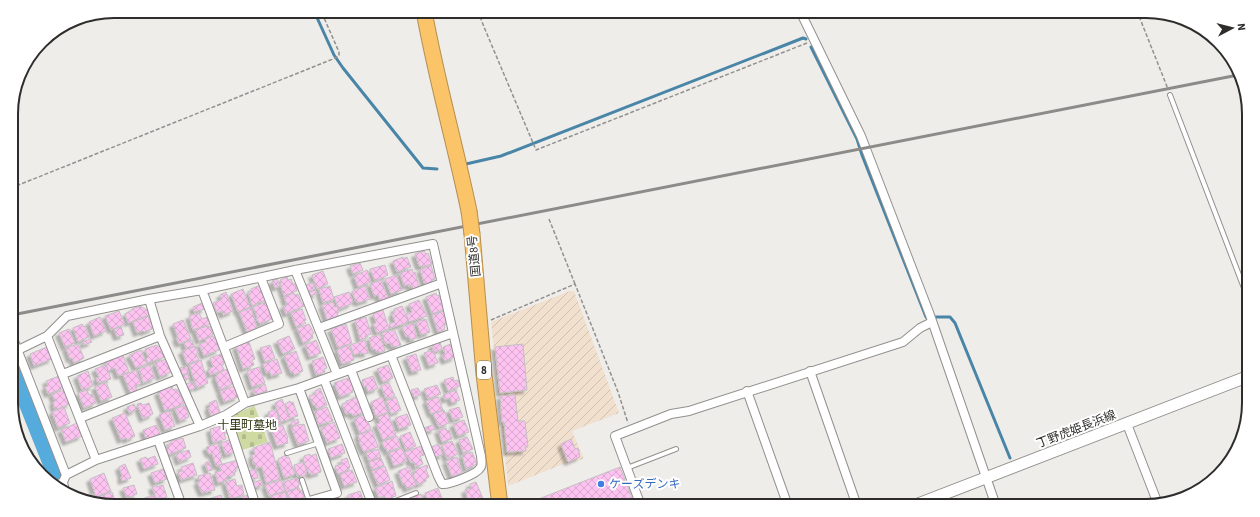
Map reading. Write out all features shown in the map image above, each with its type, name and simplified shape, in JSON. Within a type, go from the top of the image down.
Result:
[{"type":"highway","name":"国道8号","points":[[425,18],[434,64],[458,161],[472,234],[484,374],[500,499]]},
{"type":"main road","name":"丁野虎姫長浜線","points":[[931,499],[1242,379]]},
{"type":"street","points":[[803,18],[861,136],[932,322],[994,499]]},
{"type":"street","points":[[18,350],[48,336],[67,316],[433,244],[481,456],[482,465],[474,474],[447,484],[442,484],[391,355]]},
{"type":"street","points":[[295,270],[337,374]]},
{"type":"street","points":[[224,347],[279,324],[261,278]]},
{"type":"street","points":[[319,328],[442,283]]},
{"type":"street","points":[[202,290],[246,403]]},
{"type":"street","points":[[149,299],[160,336],[200,426]]},
{"type":"street","points":[[637,499],[615,436],[671,414],[689,411],[747,391],[903,342],[920,328],[932,322]]},
{"type":"street","points":[[18,363],[62,480],[96,460],[200,426],[226,415],[246,403],[299,388],[453,333]]},
{"type":"street","points":[[48,336],[96,460]]},
{"type":"street","points":[[63,374],[160,336]]},
{"type":"street","points":[[351,370],[369,417]]},
{"type":"street","points":[[810,371],[855,499]]},
{"type":"street","points":[[80,418],[178,379]]},
{"type":"street","points":[[324,379],[370,499]]},
{"type":"street","points":[[299,388],[337,493],[322,499]]},
{"type":"street","points":[[747,391],[786,499]]},
{"type":"street","points":[[226,415],[254,499]]},
{"type":"street","points":[[1127,424],[1156,498]]},
{"type":"street","points":[[158,440],[179,499]]},
{"type":"lane","points":[[1170,95],[1242,283]]},
{"type":"lane","points":[[287,453],[319,443]]},
{"type":"lane","points":[[626,468],[676,449]]},
{"type":"lane","points":[[302,480],[308,499]]},
{"type":"lane","points":[[401,499],[416,493]]},
{"type":"path","points":[[18,185],[339,56],[340,52],[323,18]]},
{"type":"path","points":[[481,18],[536,150],[814,40]]},
{"type":"path","points":[[1140,18],[1170,95]]},
{"type":"path","points":[[549,219],[618,392],[631,430]]},
{"type":"path","points":[[491,320],[575,284]]},
{"type":"shaded area","points":[[570,291],[574,291],[619,413],[572,431],[584,459],[566,463],[508,486],[491,322]]},
{"type":"green space","name":"十里町墓地","points":[[254,406],[268,442],[242,450],[230,419],[237,413]]},
{"type":"building","points":[[424,251],[426,254],[428,253],[432,264],[421,267],[419,266],[415,254]]},
{"type":"building","points":[[403,257],[403,259],[407,257],[411,267],[397,272],[393,261]]},
{"type":"building","points":[[360,263],[363,270],[353,274],[350,266]]},
{"type":"building","points":[[385,265],[388,275],[375,281],[370,269]]},
{"type":"building","points":[[431,265],[435,279],[425,285],[420,270]]},
{"type":"building","points":[[412,269],[413,273],[415,272],[419,288],[413,290],[412,286],[409,287],[409,284],[404,286],[400,273]]},
{"type":"building","points":[[367,270],[371,282],[358,287],[354,276]]},
{"type":"building","points":[[323,271],[328,284],[317,289],[312,275]]},
{"type":"building","points":[[396,275],[402,290],[391,294],[385,279]]},
{"type":"building","points":[[287,277],[288,280],[291,279],[293,284],[295,284],[297,291],[284,296],[280,280]]},
{"type":"building","points":[[277,279],[280,286],[275,288],[272,281]]},
{"type":"building","points":[[381,280],[388,298],[380,301],[378,295],[374,296],[370,284]]},
{"type":"building","points":[[313,283],[315,290],[308,292],[305,285]]},
{"type":"building","points":[[258,286],[261,287],[266,301],[252,306],[248,292]]},
{"type":"building","points":[[330,286],[334,299],[323,303],[319,289]]},
{"type":"building","points":[[365,286],[370,299],[358,303],[358,301],[356,302],[352,292]]},
{"type":"building","points":[[243,289],[250,307],[238,312],[231,294]]},
{"type":"building","points":[[315,290],[317,294],[309,296],[308,293]]},
{"type":"building","points":[[226,292],[233,311],[223,315],[222,311],[217,313],[213,303],[222,299],[220,295]]},
{"type":"building","points":[[349,292],[353,302],[339,309],[334,297]]},
{"type":"building","points":[[293,293],[294,295],[298,294],[304,306],[286,314],[283,306],[287,305],[284,297]]},
{"type":"building","points":[[436,293],[437,296],[439,295],[445,309],[432,314],[426,297]]},
{"type":"building","points":[[419,300],[427,316],[409,322],[406,314],[412,312],[409,304]]},
{"type":"building","points":[[266,302],[272,319],[260,324],[257,321],[253,307]]},
{"type":"building","points":[[333,302],[335,307],[337,306],[339,312],[337,313],[338,316],[327,320],[322,305]]},
{"type":"building","points":[[202,303],[205,309],[194,312],[193,307]]},
{"type":"building","points":[[140,306],[147,310],[149,315],[128,323],[125,314]]},
{"type":"building","points":[[402,306],[408,320],[407,323],[390,328],[389,324],[395,322],[392,314],[395,312],[394,309]]},
{"type":"building","points":[[251,308],[257,328],[247,332],[239,312]]},
{"type":"building","points":[[302,309],[306,320],[304,321],[306,323],[296,327],[291,313]]},
{"type":"building","points":[[383,310],[389,329],[377,333],[373,324],[376,323],[373,314]]},
{"type":"building","points":[[119,311],[125,324],[111,330],[105,316]]},
{"type":"building","points":[[444,311],[447,324],[444,325],[444,330],[438,332],[432,315]]},
{"type":"building","points":[[199,313],[202,319],[208,317],[210,324],[193,330],[189,316]]},
{"type":"building","points":[[148,316],[153,327],[152,329],[137,333],[133,322]]},
{"type":"building","points":[[100,317],[106,331],[94,336],[89,322]]},
{"type":"building","points":[[366,317],[371,334],[360,340],[355,320]]},
{"type":"building","points":[[426,319],[430,332],[421,335],[416,322]]},
{"type":"building","points":[[183,320],[191,339],[179,344],[173,324]]},
{"type":"building","points":[[413,323],[417,338],[410,340],[409,336],[406,337],[402,327]]},
{"type":"building","points":[[82,324],[84,327],[85,326],[89,337],[78,342],[73,328]]},
{"type":"building","points":[[309,324],[314,333],[312,334],[313,338],[303,343],[297,328]]},
{"type":"building","points":[[346,324],[352,343],[338,348],[331,329]]},
{"type":"building","points":[[210,326],[213,335],[199,341],[195,330]]},
{"type":"building","points":[[121,327],[124,335],[117,337],[114,329]]},
{"type":"building","points":[[69,329],[75,343],[65,347],[59,333]]},
{"type":"building","points":[[395,331],[401,345],[394,347],[391,346],[390,343],[385,344],[382,333]]},
{"type":"building","points":[[380,334],[385,351],[379,353],[379,351],[376,352],[375,349],[372,350],[369,338]]},
{"type":"building","points":[[213,336],[216,338],[219,350],[204,356],[199,344],[206,342],[205,339]]},
{"type":"building","points":[[289,336],[295,349],[283,354],[277,341]]},
{"type":"building","points":[[90,339],[92,342],[84,345],[83,342]]},
{"type":"building","points":[[192,340],[194,346],[186,349],[184,343]]},
{"type":"building","points":[[316,340],[321,353],[310,357],[305,345]]},
{"type":"building","points":[[365,340],[368,353],[359,353],[354,355],[350,345]]},
{"type":"building","points":[[249,342],[255,359],[252,360],[254,365],[243,369],[236,346]]},
{"type":"building","points":[[440,342],[442,349],[434,352],[432,345]]},
{"type":"building","points":[[78,344],[84,358],[74,363],[72,358],[70,359],[66,348]]},
{"type":"building","points":[[451,344],[455,357],[445,361],[442,355],[445,354],[443,347]]},
{"type":"building","points":[[523,344],[527,390],[500,393],[495,347]]},
{"type":"building","points":[[157,345],[158,347],[160,346],[165,357],[148,363],[146,359],[148,357],[145,349]]},
{"type":"building","points":[[270,345],[275,358],[265,362],[260,348]]},
{"type":"building","points":[[349,345],[354,360],[342,364],[337,350]]},
{"type":"building","points":[[196,346],[198,353],[196,354],[199,360],[187,364],[182,351]]},
{"type":"building","points":[[47,347],[52,359],[34,366],[30,354]]},
{"type":"building","points":[[141,350],[147,364],[136,368],[129,355]]},
{"type":"building","points":[[433,350],[438,363],[429,366],[424,353]]},
{"type":"building","points":[[296,351],[303,371],[294,375],[293,372],[291,373],[284,356]]},
{"type":"building","points":[[221,354],[224,370],[210,375],[208,369],[213,367],[210,358]]},
{"type":"building","points":[[416,354],[421,370],[412,372],[406,357]]},
{"type":"building","points":[[123,355],[129,372],[118,376],[115,368],[108,371],[105,362]]},
{"type":"building","points":[[323,357],[327,368],[324,369],[325,372],[316,375],[312,361]]},
{"type":"building","points":[[166,359],[171,372],[160,377],[155,363]]},
{"type":"building","points":[[277,359],[282,373],[271,376],[270,372],[266,373],[263,364]]},
{"type":"building","points":[[201,360],[208,383],[197,388],[189,365]]},
{"type":"building","points":[[106,365],[111,379],[98,383],[96,378],[99,377],[95,369]]},
{"type":"building","points":[[150,365],[155,378],[143,383],[139,369]]},
{"type":"building","points":[[388,365],[393,378],[383,382],[377,369]]},
{"type":"building","points":[[186,366],[189,373],[182,375],[180,368]]},
{"type":"building","points":[[259,367],[265,383],[252,387],[247,371]]},
{"type":"building","points":[[227,369],[233,384],[220,390],[215,377],[217,376],[216,374]]},
{"type":"building","points":[[136,370],[141,384],[135,386],[137,391],[131,394],[123,375]]},
{"type":"building","points":[[88,371],[93,386],[82,390],[77,376]]},
{"type":"building","points":[[188,374],[189,378],[184,381],[182,376]]},
{"type":"building","points":[[59,376],[64,388],[48,394],[45,387],[48,386],[46,381]]},
{"type":"building","points":[[373,376],[378,388],[368,392],[366,386],[364,387],[362,380]]},
{"type":"building","points":[[351,377],[355,388],[352,390],[353,392],[340,397],[334,383]]},
{"type":"building","points":[[453,377],[454,381],[458,380],[460,386],[448,391],[444,380]]},
{"type":"building","points":[[106,382],[112,397],[101,401],[95,387]]},
{"type":"building","points":[[193,382],[195,388],[188,391],[186,384]]},
{"type":"building","points":[[389,383],[395,396],[386,399],[381,386]]},
{"type":"building","points":[[265,384],[267,391],[255,395],[253,390]]},
{"type":"building","points":[[437,385],[441,394],[428,399],[424,389]]},
{"type":"building","points":[[172,386],[173,390],[178,390],[184,404],[165,411],[158,392]]},
{"type":"building","points":[[234,386],[238,397],[224,402],[220,391]]},
{"type":"building","points":[[320,388],[327,405],[317,409],[309,396],[316,394],[315,391]]},
{"type":"building","points":[[418,388],[421,395],[414,397],[411,390]]},
{"type":"building","points":[[64,390],[70,404],[55,410],[53,402],[55,401],[52,394]]},
{"type":"building","points":[[87,390],[89,395],[92,394],[96,403],[84,408],[78,393]]},
{"type":"building","points":[[456,390],[460,400],[452,403],[450,398],[445,400],[443,395]]},
{"type":"building","points":[[358,394],[365,412],[353,416],[351,413],[346,414],[342,404],[356,398],[355,395]]},
{"type":"building","points":[[515,395],[518,421],[525,421],[528,447],[525,447],[526,451],[507,452],[504,422],[502,422],[500,396]]},
{"type":"building","points":[[382,397],[388,412],[376,417],[371,402]]},
{"type":"building","points":[[396,397],[401,410],[391,414],[386,401]]},
{"type":"building","points":[[438,397],[443,410],[431,414],[426,401]]},
{"type":"building","points":[[282,399],[290,419],[281,422],[275,403]]},
{"type":"building","points":[[216,400],[220,412],[211,416],[208,408],[210,407],[209,403]]},
{"type":"building","points":[[290,401],[291,403],[293,402],[298,416],[290,418],[285,404]]},
{"type":"building","points":[[141,403],[143,405],[149,403],[153,414],[143,419],[137,404]]},
{"type":"building","points":[[134,404],[136,410],[129,413],[127,407]]},
{"type":"building","points":[[185,405],[189,417],[180,421],[175,409]]},
{"type":"building","points":[[64,407],[70,423],[58,428],[52,412]]},
{"type":"building","points":[[327,407],[333,421],[318,425],[315,411]]},
{"type":"building","points":[[459,407],[463,417],[453,420],[449,410]]},
{"type":"building","points":[[276,409],[280,424],[265,428],[263,421],[270,419],[268,412]]},
{"type":"building","points":[[444,410],[449,423],[439,427],[433,414]]},
{"type":"building","points":[[169,411],[175,426],[165,430],[159,415]]},
{"type":"building","points":[[125,413],[135,436],[127,440],[126,438],[121,440],[112,418]]},
{"type":"building","points":[[388,413],[396,435],[383,440],[376,424],[380,423],[378,417]]},
{"type":"building","points":[[365,414],[371,429],[360,434],[354,419]]},
{"type":"building","points":[[407,414],[411,425],[399,429],[395,418]]},
{"type":"building","points":[[298,419],[299,423],[292,426],[291,422]]},
{"type":"building","points":[[464,420],[469,432],[458,436],[453,424]]},
{"type":"building","points":[[334,422],[340,438],[327,443],[321,428]]},
{"type":"building","points":[[77,423],[82,436],[66,442],[61,430]]},
{"type":"building","points":[[304,424],[309,441],[298,445],[291,427]]},
{"type":"building","points":[[157,425],[160,435],[146,439],[143,430]]},
{"type":"building","points":[[225,425],[228,433],[224,434],[226,439],[213,443],[210,429]]},
{"type":"building","points":[[282,425],[288,438],[288,443],[277,446],[271,429]]},
{"type":"building","points":[[433,425],[435,429],[426,432],[424,428]]},
{"type":"building","points":[[446,428],[447,431],[449,430],[452,439],[442,442],[438,430]]},
{"type":"building","points":[[372,430],[378,447],[364,452],[359,442],[358,435]]},
{"type":"building","points":[[410,432],[416,446],[406,450],[400,436]]},
{"type":"building","points":[[397,436],[401,447],[387,452],[382,442]]},
{"type":"building","points":[[467,437],[473,449],[463,453],[459,440]]},
{"type":"building","points":[[183,438],[186,448],[168,455],[167,449],[171,441]]},
{"type":"building","points":[[231,439],[235,452],[226,455],[221,443]]},
{"type":"building","points":[[571,439],[575,449],[578,448],[580,457],[568,462],[561,444]]},
{"type":"building","points":[[452,441],[458,454],[447,459],[442,445]]},
{"type":"building","points":[[270,442],[280,479],[266,483],[262,467],[256,468],[255,463],[253,464],[252,455],[255,454],[253,448]]},
{"type":"building","points":[[218,443],[222,464],[216,466],[212,454],[209,454],[206,448]]},
{"type":"building","points":[[342,444],[345,453],[331,458],[328,449]]},
{"type":"building","points":[[439,444],[443,455],[435,457],[431,447]]},
{"type":"building","points":[[421,446],[424,455],[420,456],[423,464],[415,467],[414,462],[411,463],[408,457],[406,457],[405,452]]},
{"type":"building","points":[[402,448],[407,461],[394,466],[389,453]]},
{"type":"building","points":[[378,449],[381,457],[369,461],[366,453]]},
{"type":"building","points":[[189,450],[191,457],[179,462],[176,454]]},
{"type":"building","points":[[472,452],[477,464],[466,469],[462,455]]},
{"type":"building","points":[[310,454],[310,456],[316,454],[321,472],[311,475],[310,473],[309,474],[303,458],[304,456]]},
{"type":"building","points":[[286,455],[286,457],[289,457],[295,474],[284,478],[278,459]]},
{"type":"building","points":[[155,456],[158,464],[144,469],[140,459],[146,457],[147,459]]},
{"type":"building","points":[[457,457],[462,473],[452,477],[446,461]]},
{"type":"building","points":[[347,458],[350,467],[349,470],[338,474],[335,466],[342,464],[341,460]]},
{"type":"building","points":[[381,458],[384,465],[372,470],[369,462]]},
{"type":"building","points":[[238,460],[240,467],[235,468],[235,475],[226,477],[227,480],[218,483],[215,472],[221,471],[219,465]]},
{"type":"building","points":[[209,461],[212,470],[208,471],[205,463]]},
{"type":"building","points":[[304,462],[307,472],[306,475],[301,477],[301,475],[297,476],[294,465]]},
{"type":"building","points":[[193,463],[197,475],[181,480],[178,472],[182,471],[181,467]]},
{"type":"building","points":[[125,464],[131,478],[122,481],[119,467]]},
{"type":"building","points":[[427,465],[428,468],[426,469],[429,477],[425,479],[426,481],[418,485],[413,475],[415,473],[414,470]]},
{"type":"building","points":[[385,466],[390,480],[378,485],[372,471]]},
{"type":"building","points":[[409,467],[416,485],[407,489],[405,484],[403,485],[398,471]]},
{"type":"building","name":"ケーズデンキ","points":[[620,467],[632,499],[539,499]]},
{"type":"building","points":[[163,469],[167,479],[155,483],[151,473]]},
{"type":"building","points":[[256,469],[258,478],[251,479],[249,471]]},
{"type":"building","points":[[352,470],[357,482],[344,486],[340,474]]},
{"type":"building","points":[[104,473],[111,491],[96,497],[90,479]]},
{"type":"building","points":[[210,473],[215,490],[202,493],[197,482],[200,482],[198,476]]},
{"type":"building","points":[[297,478],[300,484],[298,485],[299,487],[286,492],[283,482]]},
{"type":"building","points":[[235,479],[237,486],[242,485],[244,495],[230,499],[225,482]]},
{"type":"building","points":[[261,480],[263,485],[254,488],[252,483]]},
{"type":"building","points":[[281,480],[285,491],[269,496],[265,485]]},
{"type":"building","points":[[392,481],[396,496],[388,499],[385,499],[384,496],[379,498],[375,488]]},
{"type":"building","points":[[476,482],[483,499],[467,499],[465,490],[471,488],[470,484]]},
{"type":"building","points":[[134,485],[137,494],[127,498],[123,488]]},
{"type":"building","points":[[156,485],[156,487],[163,485],[167,497],[157,499],[152,487]]},
{"type":"building","points":[[299,488],[300,491],[302,490],[304,497],[299,499],[289,499],[287,492]]},
{"type":"building","points":[[438,488],[442,499],[427,499],[425,493]]},
{"type":"building","points":[[360,491],[363,499],[349,499],[348,495]]},
{"type":"building","points":[[112,492],[114,499],[102,498],[98,497]]},
{"type":"building","points":[[285,492],[288,499],[272,499],[271,496]]},
{"type":"building","points":[[421,494],[423,499],[415,499],[414,497]]},
{"type":"building","points":[[153,495],[154,499],[142,499]]},
{"type":"building","points":[[221,495],[222,499],[211,499]]},
{"type":"building","points":[[248,495],[249,499],[235,499]]},
{"type":"waterway","points":[[317,18],[334,55],[343,68],[423,168],[437,169]]},
{"type":"waterway","points":[[466,164],[501,156],[803,38],[806,39]]},
{"type":"waterway","points":[[811,47],[857,139],[927,318]]},
{"type":"waterway","points":[[935,317],[950,317],[955,323],[1010,458]]},
{"type":"waterway","points":[[18,380],[57,478]]},
{"type":"railway","points":[[18,314],[1234,76]]},
{"type":"place","name":"ケーズデンキ","points":[[601,484]]}]
